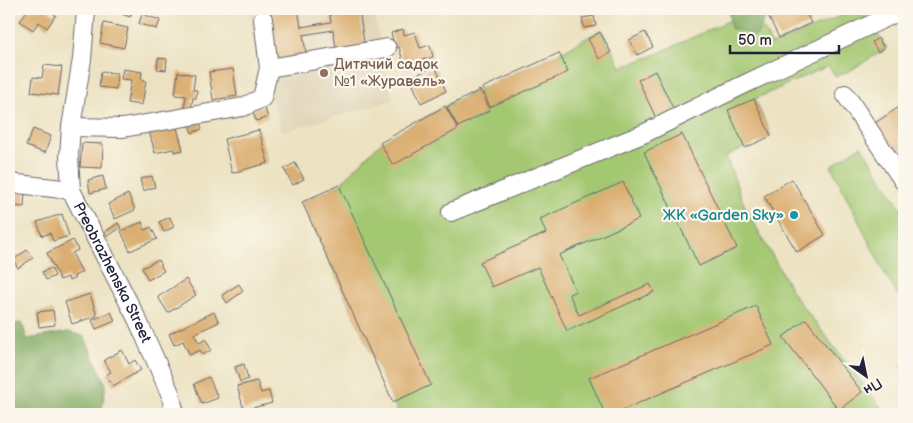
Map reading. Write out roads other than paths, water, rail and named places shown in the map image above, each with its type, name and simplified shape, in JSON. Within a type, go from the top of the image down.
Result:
[{"type":"street","points":[[451,212],[643,134],[904,9]]},
{"type":"street","name":"Preobrazhenska Street","points":[[85,10],[82,59],[69,156],[71,190],[142,330],[170,392],[175,414]]},
{"type":"street","points":[[72,128],[123,128],[243,106],[262,98],[267,76],[263,19]]},
{"type":"street","points":[[267,76],[387,48]]},
{"type":"street","points":[[845,94],[904,182]]},
{"type":"street","points":[[9,183],[71,190]]},
{"type":"place","name":"Дитячий садок №1 «Журавель»","points":[[324,73]]},
{"type":"place","name":"ЖК «Garden Sky»","points":[[794,215]]}]
